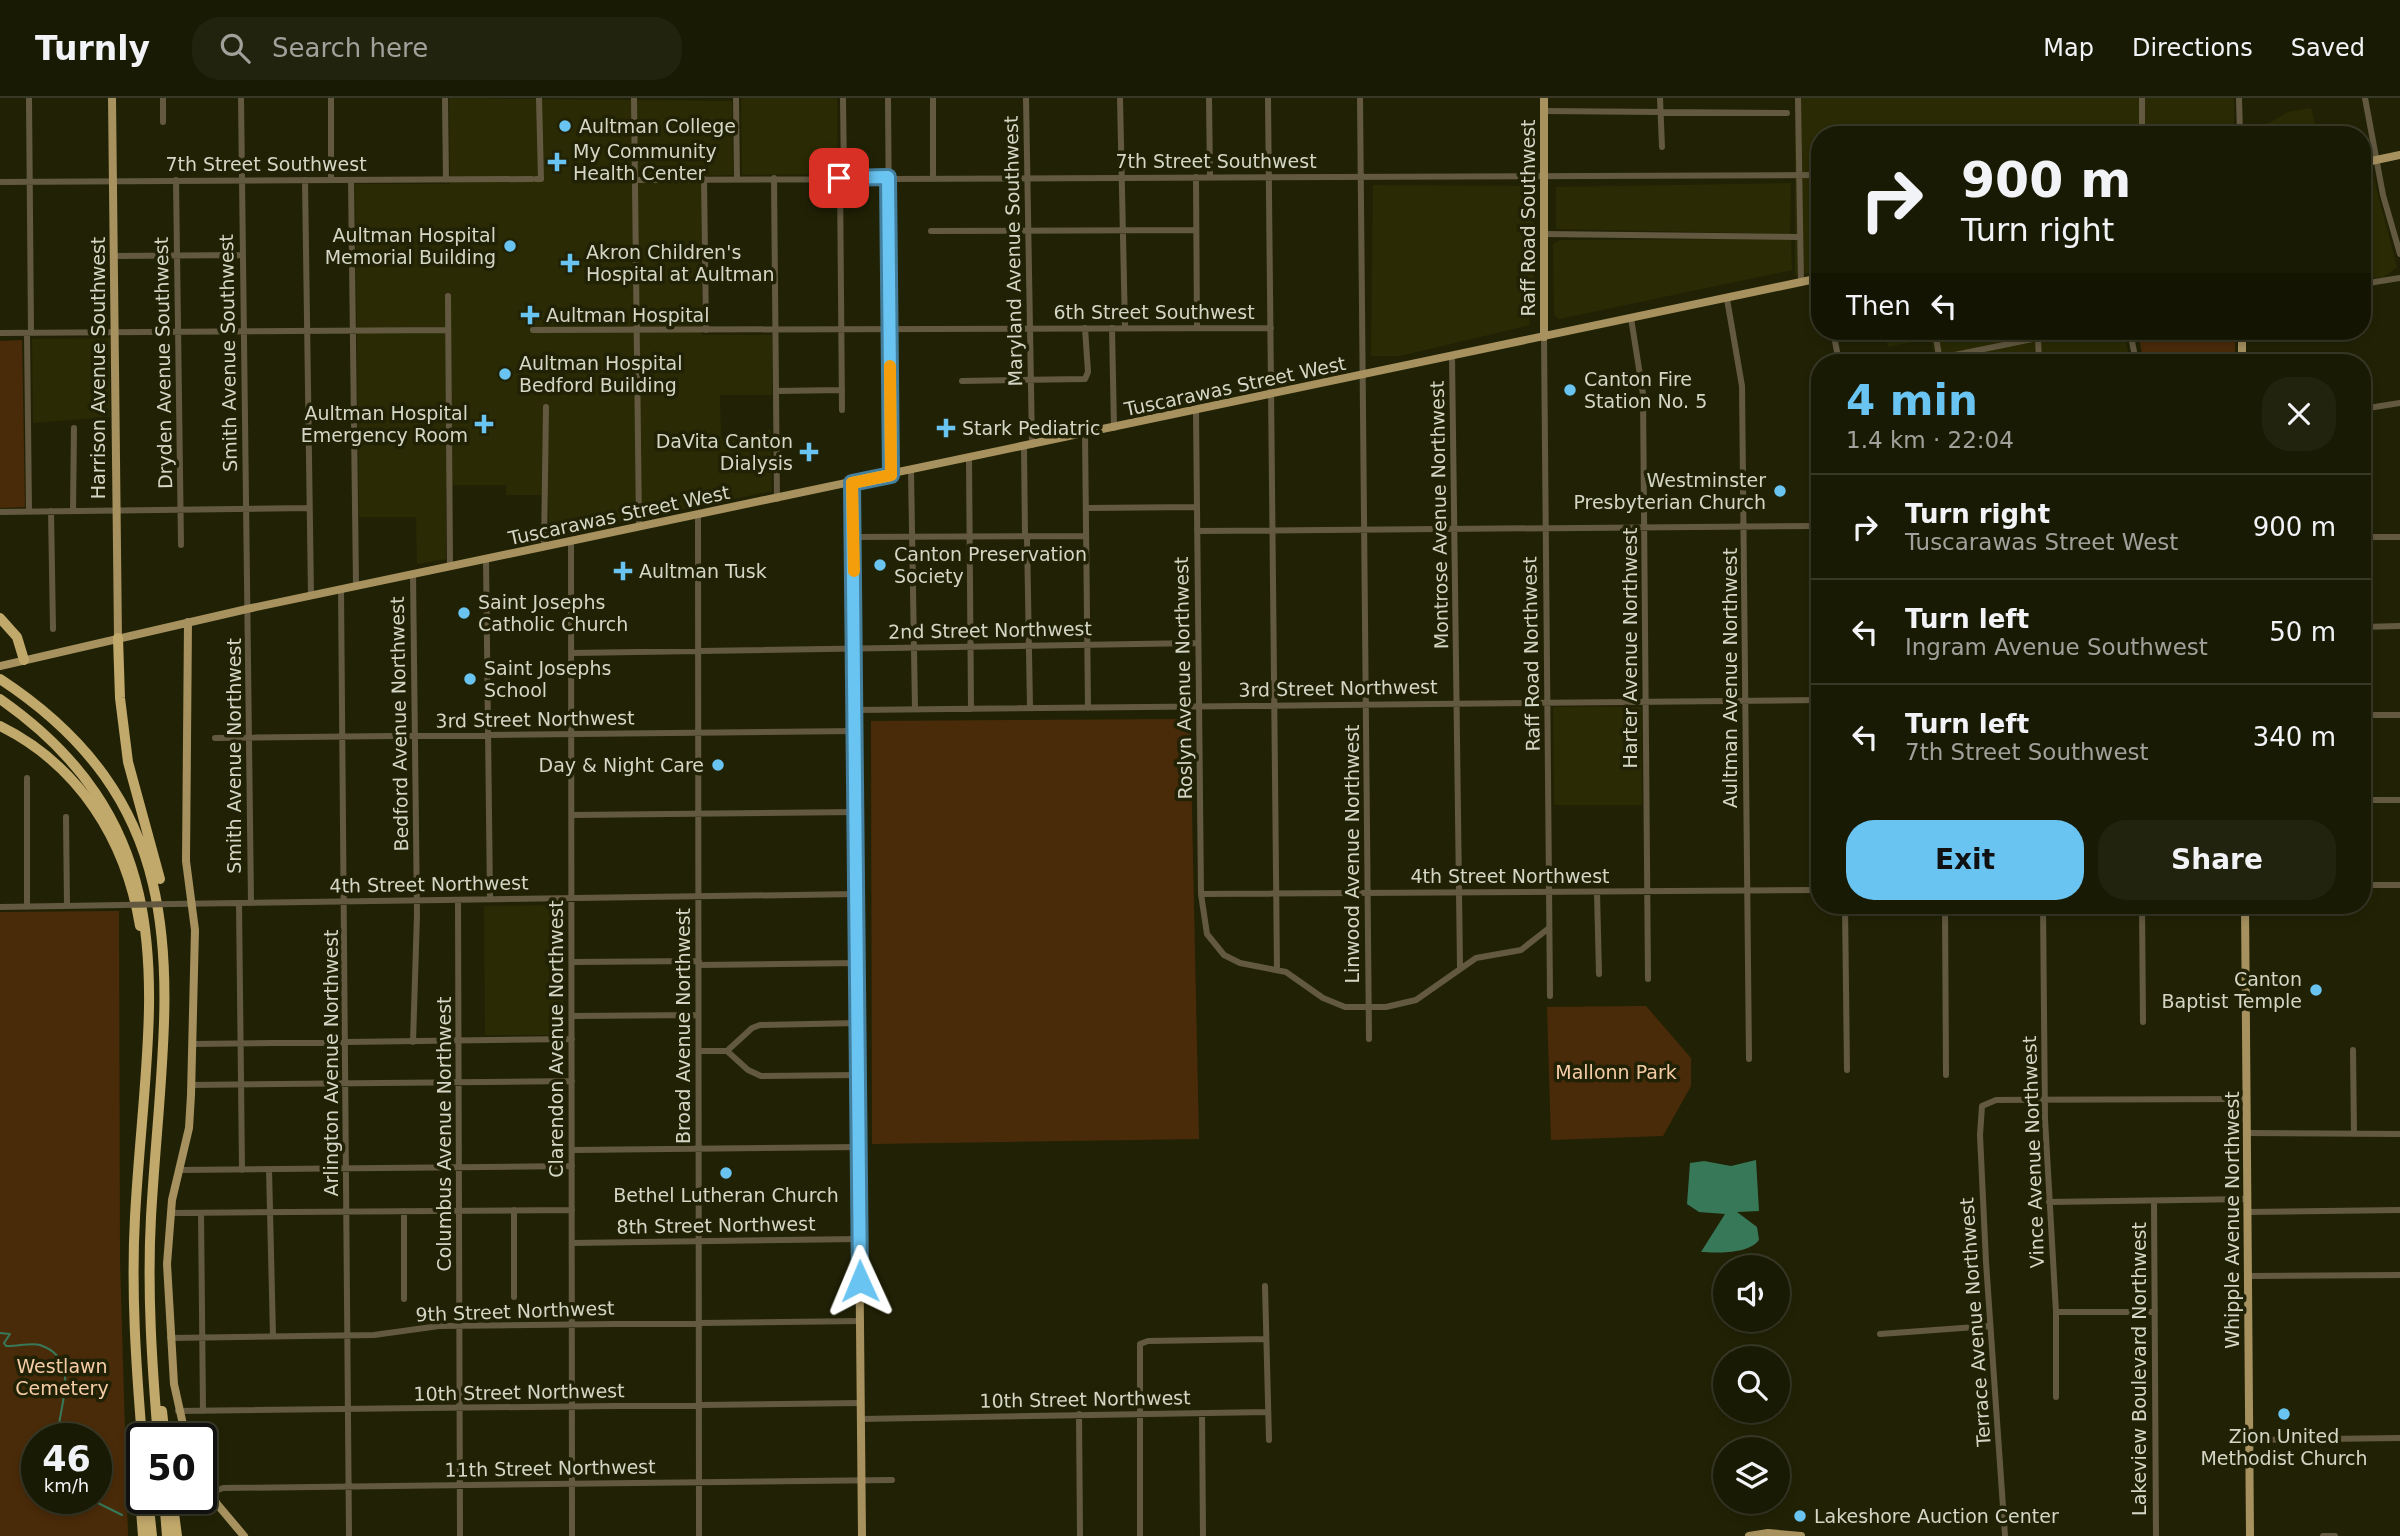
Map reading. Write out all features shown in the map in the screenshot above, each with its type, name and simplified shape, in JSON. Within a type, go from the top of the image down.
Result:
[{"type":"highway","points":[[0,618],[17,637],[24,660]]},
{"type":"highway","points":[[118,638],[120,698],[128,762],[156,862],[170,929],[171,1003],[164,1024]]},
{"type":"highway","points":[[0,679],[45,712],[81,747],[110,783],[134,826],[152,872],[161,916],[165,960],[164,1024],[150,1230],[151,1348],[157,1423]]},
{"type":"highway","points":[[0,699],[62,749],[84,775],[111,816],[140,887],[150,967],[134,1250],[141,1423]]},
{"type":"highway","points":[[0,726],[49,756],[78,785],[99,814],[131,883],[150,967]]},
{"type":"highway","points":[[151,1348],[163,1423]]},
{"type":"highway","points":[[139,1399],[135,1429],[143,1536]]},
{"type":"highway","points":[[150,1514],[152,1536]]},
{"type":"highway","points":[[165,1514],[167,1536]]},
{"type":"highway","points":[[174,1514],[177,1536]]},
{"type":"main road","name":"Harrison Avenue Southwest","points":[[111,98],[118,638]]},
{"type":"main road","name":"Raff Road Southwest","points":[[1544,98],[1544,337]]},
{"type":"main road","points":[[2371,161],[2400,155]]},
{"type":"main road","name":"Tuscarawas Street West","points":[[0,666],[247,609],[1811,280]]},
{"type":"main road","points":[[852,483],[859,963],[862,1536]]},
{"type":"main road","points":[[182,1423],[170,1338],[167,1264],[170,1213],[189,1128],[191,1085],[195,930],[186,861],[188,622]]},
{"type":"main road","name":"Whipple Avenue Northwest","points":[[2245,914],[2250,1536]]},
{"type":"main road","points":[[217,1502],[244,1536]]},
{"type":"main road","points":[[1749,1536],[1779,1533],[1801,1536]]},
{"type":"street","points":[[29,98],[29,511]]},
{"type":"street","points":[[163,98],[163,122]]},
{"type":"street","name":"Smith Avenue Southwest","points":[[241,98],[247,609]]},
{"type":"street","points":[[331,98],[331,180]]},
{"type":"street","points":[[446,98],[446,180]]},
{"type":"street","name":"7th Street Southwest","points":[[0,182],[536,179],[539,98]]},
{"type":"street","points":[[634,98],[639,527]]},
{"type":"street","points":[[736,98],[737,178]]},
{"type":"street","points":[[842,410],[843,98]]},
{"type":"street","points":[[888,98],[891,475]]},
{"type":"street","points":[[933,98],[933,178]]},
{"type":"street","name":"Maryland Avenue Southwest","points":[[1026,98],[1031,380],[1026,536],[1030,708]]},
{"type":"street","points":[[1120,98],[1125,328]]},
{"type":"street","points":[[1209,98],[1210,177]]},
{"type":"street","points":[[1268,98],[1277,968],[1331,1002],[1369,1008],[1416,1000],[1432,991],[1460,967],[1487,955],[1521,950],[1549,928]]},
{"type":"street","name":"Linwood Avenue Northwest","points":[[1360,98],[1369,1039]]},
{"type":"street","points":[[1660,98],[1662,147]]},
{"type":"street","points":[[1798,98],[1798,237],[1801,282]]},
{"type":"street","points":[[2142,98],[2142,126]]},
{"type":"street","points":[[2239,98],[2239,126]]},
{"type":"street","points":[[2365,98],[2371,126]]},
{"type":"street","points":[[1545,111],[1787,113]]},
{"type":"street","points":[[2371,127],[2383,195],[2400,254]]},
{"type":"street","name":"7th Street Southwest","points":[[635,180],[1811,175]]},
{"type":"street","points":[[1196,177],[1197,328]]},
{"type":"street","points":[[774,178],[777,499]]},
{"type":"street","points":[[704,179],[706,330]]},
{"type":"street","name":"Dryden Avenue Southwest","points":[[176,180],[181,545]]},
{"type":"street","points":[[305,180],[311,596]]},
{"type":"street","points":[[351,180],[356,586]]},
{"type":"street","points":[[931,231],[1196,230]]},
{"type":"street","points":[[1545,234],[1798,237]]},
{"type":"street","points":[[113,256],[243,255]]},
{"type":"street","points":[[2371,283],[2400,278]]},
{"type":"street","points":[[448,296],[450,566]]},
{"type":"street","name":"Aultman Avenue Northwest","points":[[1727,299],[1742,386],[1749,1059]]},
{"type":"street","name":"Harter Avenue Northwest","points":[[1632,318],[1642,377],[1648,979]]},
{"type":"street","points":[[962,381],[1085,379],[1088,372],[1085,328]]},
{"type":"street","points":[[1112,328],[1114,428]]},
{"type":"street","name":"6th Street Southwest","points":[[529,330],[1271,328]]},
{"type":"street","points":[[0,333],[448,330]]},
{"type":"street","name":"Raff Road Northwest","points":[[1544,337],[1550,996]]},
{"type":"street","points":[[1967,354],[2029,340]]},
{"type":"street","name":"Montrose Avenue Northwest","points":[[1452,357],[1460,967]]},
{"type":"street","points":[[776,391],[842,390]]},
{"type":"street","points":[[2371,408],[2400,403]]},
{"type":"street","points":[[544,547],[546,407]]},
{"type":"street","name":"Roslyn Avenue Northwest","points":[[1196,411],[1198,706],[1201,894],[1204,926],[1212,943],[1232,960],[1277,968]]},
{"type":"street","points":[[73,511],[74,428]]},
{"type":"street","points":[[1085,434],[1088,708]]},
{"type":"street","points":[[969,459],[971,709]]},
{"type":"street","points":[[911,471],[915,709]]},
{"type":"street","points":[[1086,509],[1196,507]]},
{"type":"street","points":[[0,512],[309,508]]},
{"type":"street","points":[[51,511],[53,629]]},
{"type":"street","name":"Broad Avenue Northwest","points":[[698,515],[699,1536]]},
{"type":"street","points":[[1197,531],[1811,526]]},
{"type":"street","points":[[853,537],[1086,536]]},
{"type":"street","points":[[2371,537],[2400,537]]},
{"type":"street","name":"Clarendon Avenue Northwest","points":[[571,541],[572,1536]]},
{"type":"street","points":[[486,559],[490,899]]},
{"type":"street","name":"Bedford Avenue Northwest","points":[[413,574],[417,900],[413,1042]]},
{"type":"street","name":"Arlington Avenue Northwest","points":[[341,589],[349,1536]]},
{"type":"street","name":"Smith Avenue Northwest","points":[[247,609],[251,903]]},
{"type":"street","points":[[2371,626],[2400,626]]},
{"type":"street","name":"2nd Street Northwest","points":[[572,653],[1198,643]]},
{"type":"street","name":"3rd Street Northwest","points":[[856,710],[1811,700]]},
{"type":"street","points":[[2371,715],[2400,715]]},
{"type":"street","name":"3rd Street Northwest","points":[[215,738],[856,731]]},
{"type":"street","points":[[27,778],[27,907]]},
{"type":"street","points":[[2371,800],[2400,800]]},
{"type":"street","points":[[572,815],[857,812]]},
{"type":"street","points":[[66,817],[67,906]]},
{"type":"street","points":[[2371,885],[2400,885]]},
{"type":"street","name":"4th Street Northwest","points":[[1201,894],[1811,890]]},
{"type":"street","points":[[1597,892],[1599,974]]},
{"type":"street","name":"4th Street Northwest","points":[[0,907],[858,894]]},
{"type":"street","name":"Columbus Avenue Northwest","points":[[458,900],[460,1536]]},
{"type":"street","points":[[239,903],[242,1170]]},
{"type":"street","points":[[1846,914],[1847,1070]]},
{"type":"street","points":[[1945,914],[1946,1075]]},
{"type":"street","name":"Vince Avenue Northwest","points":[[2043,914],[2045,1100],[2056,1312],[2056,1397]]},
{"type":"street","points":[[2142,914],[2143,1022]]},
{"type":"street","points":[[572,962],[859,963]]},
{"type":"street","points":[[572,1016],[698,1015]]},
{"type":"street","points":[[727,1051],[752,1028],[761,1025],[859,1023]]},
{"type":"street","points":[[192,1044],[572,1039]]},
{"type":"street","points":[[2353,1050],[2354,1134]]},
{"type":"street","points":[[699,1051],[727,1051],[748,1070],[761,1076],[859,1075]]},
{"type":"street","points":[[191,1085],[572,1081]]},
{"type":"street","points":[[2045,1100],[2247,1099]]},
{"type":"street","name":"Terrace Avenue Northwest","points":[[2005,1536],[1990,1326],[1980,1135],[1982,1106],[1996,1100],[2045,1100]]},
{"type":"street","points":[[2247,1133],[2400,1134]]},
{"type":"street","points":[[572,1150],[860,1147]]},
{"type":"street","points":[[179,1170],[572,1166]]},
{"type":"street","points":[[269,1169],[273,1336]]},
{"type":"street","points":[[2049,1202],[2248,1199]]},
{"type":"street","name":"Lakeview Boulevard Northwest","points":[[2154,1201],[2156,1536]]},
{"type":"street","points":[[514,1210],[514,1297]]},
{"type":"street","points":[[170,1213],[572,1210]]},
{"type":"street","points":[[2248,1212],[2400,1210]]},
{"type":"street","points":[[404,1211],[404,1298]]},
{"type":"street","points":[[201,1213],[203,1411]]},
{"type":"street","name":"8th Street Northwest","points":[[572,1243],[860,1239]]},
{"type":"street","points":[[2248,1276],[2400,1275]]},
{"type":"street","points":[[1265,1286],[1269,1440]]},
{"type":"street","points":[[2056,1312],[2155,1312]]},
{"type":"street","name":"9th Street Northwest","points":[[170,1338],[349,1336],[460,1326],[861,1321]]},
{"type":"street","points":[[1881,1334],[1990,1326]]},
{"type":"street","points":[[1140,1536],[1141,1343],[1266,1339]]},
{"type":"street","name":"10th Street Northwest","points":[[178,1411],[861,1403]]},
{"type":"street","name":"10th Street Northwest","points":[[861,1419],[1267,1412]]},
{"type":"street","points":[[1202,1413],[1203,1536]]},
{"type":"street","points":[[1079,1414],[1080,1536]]},
{"type":"street","points":[[2249,1440],[2400,1438]]},
{"type":"street","name":"11th Street Northwest","points":[[217,1490],[223,1488],[349,1486],[892,1480]]},
{"type":"street","points":[[2323,1536],[2335,1536]]},
{"type":"shaded area","name":"Aultman Hospital","points":[[449,98],[732,101],[733,175],[701,176],[702,335],[772,335],[772,395],[720,395],[721,439],[771,430],[772,491],[552,536],[549,534],[548,495],[506,495],[506,485],[446,485],[446,559],[417,564],[416,517],[359,517],[355,184],[450,184]]},
{"type":"shaded area","points":[[741,98],[837,98],[838,174],[742,175]]},
{"type":"shaded area","points":[[1795,98],[2234,98],[2234,126],[1811,126],[1811,272],[1795,276]]},
{"type":"shaded area","points":[[2311,108],[2316,126],[2252,126],[2269,123],[2288,112]]},
{"type":"shaded area","points":[[2371,176],[2397,267],[2384,277],[2371,278]]},
{"type":"shaded area","points":[[1791,183],[1790,234],[1556,229],[1556,187]]},
{"type":"shaded area","points":[[1373,185],[1524,186],[1534,194],[1534,280],[1528,288],[1530,325],[1400,356],[1371,356]]},
{"type":"shaded area","points":[[1791,239],[1792,270],[1559,319],[1554,315],[1553,244],[1560,240]]},
{"type":"shaded area","points":[[110,338],[110,417],[33,423],[32,339]]},
{"type":"shaded area","points":[[1886,340],[1921,340],[1888,347]]},
{"type":"shaded area","points":[[1931,340],[2126,340],[2128,354],[1934,354]]},
{"type":"shaded area","points":[[1553,707],[1641,707],[1642,805],[1554,805]]},
{"type":"shaded area","points":[[563,905],[563,1035],[485,1035],[484,906]]},
{"type":"shaded area","points":[[1756,1160],[1759,1211],[1737,1212],[1757,1227],[1759,1240],[1740,1250],[1701,1252],[1725,1214],[1699,1212],[1687,1204],[1690,1163],[1704,1161],[1731,1166]]},
{"type":"green space","points":[[22,340],[25,507],[0,508],[0,341]]},
{"type":"green space","points":[[2140,340],[2235,340],[2235,354],[2142,354]]},
{"type":"green space","points":[[1190,719],[1199,1139],[872,1144],[871,721]]},
{"type":"green space","name":"Westlawn Cemetery","points":[[119,911],[120,1260],[128,1536],[0,1536],[0,912]]},
{"type":"green space","name":"Mallonn Park","points":[[1646,1006],[1691,1058],[1691,1086],[1663,1136],[1551,1140],[1547,1007]]},
{"type":"waterway","points":[[0,1333],[10,1334],[4,1343],[6,1346],[40,1345],[53,1352],[61,1362],[65,1373],[65,1386],[59,1423]]},
{"type":"waterway","points":[[112,1510],[122,1515]]},
{"type":"slow traffic","points":[[854,571],[852,483],[891,475],[890,366]]},
{"type":"place","name":"Aultman College","points":[[565,126]]},
{"type":"place","name":"My Community Health Center","points":[[557,162]]},
{"type":"place","name":"Aultman Hospital Memorial Building","points":[[510,246]]},
{"type":"place","name":"Akron Children's Hospital at Aultman","points":[[570,263]]},
{"type":"place","name":"Aultman Hospital","points":[[530,315]]},
{"type":"place","name":"Aultman Hospital Bedford Building","points":[[505,374]]},
{"type":"place","name":"Canton Fire Station No. 5","points":[[1570,390]]},
{"type":"place","name":"Aultman Hospital Emergency Room","points":[[484,424]]},
{"type":"place","name":"Stark Pediatric","points":[[946,428]]},
{"type":"place","name":"DaVita Canton Dialysis","points":[[809,452]]},
{"type":"place","name":"Westminster Presbyterian Church","points":[[1780,491]]},
{"type":"place","name":"Canton Preservation Society","points":[[880,565]]},
{"type":"place","name":"Aultman Tusk","points":[[623,571]]},
{"type":"place","name":"Saint Josephs Catholic Church","points":[[464,613]]},
{"type":"place","name":"Saint Josephs School","points":[[470,679]]},
{"type":"place","name":"Day & Night Care","points":[[718,765]]},
{"type":"place","name":"Canton Baptist Temple","points":[[2316,990]]},
{"type":"place","name":"Bethel Lutheran Church","points":[[726,1173]]},
{"type":"place","name":"Zion United Methodist Church","points":[[2284,1414]]},
{"type":"place","name":"Lakeshore Auction Center","points":[[1800,1516]]},
{"type":"route","points":[[839,178],[888,177],[891,475],[852,483],[860,1281]]}]
